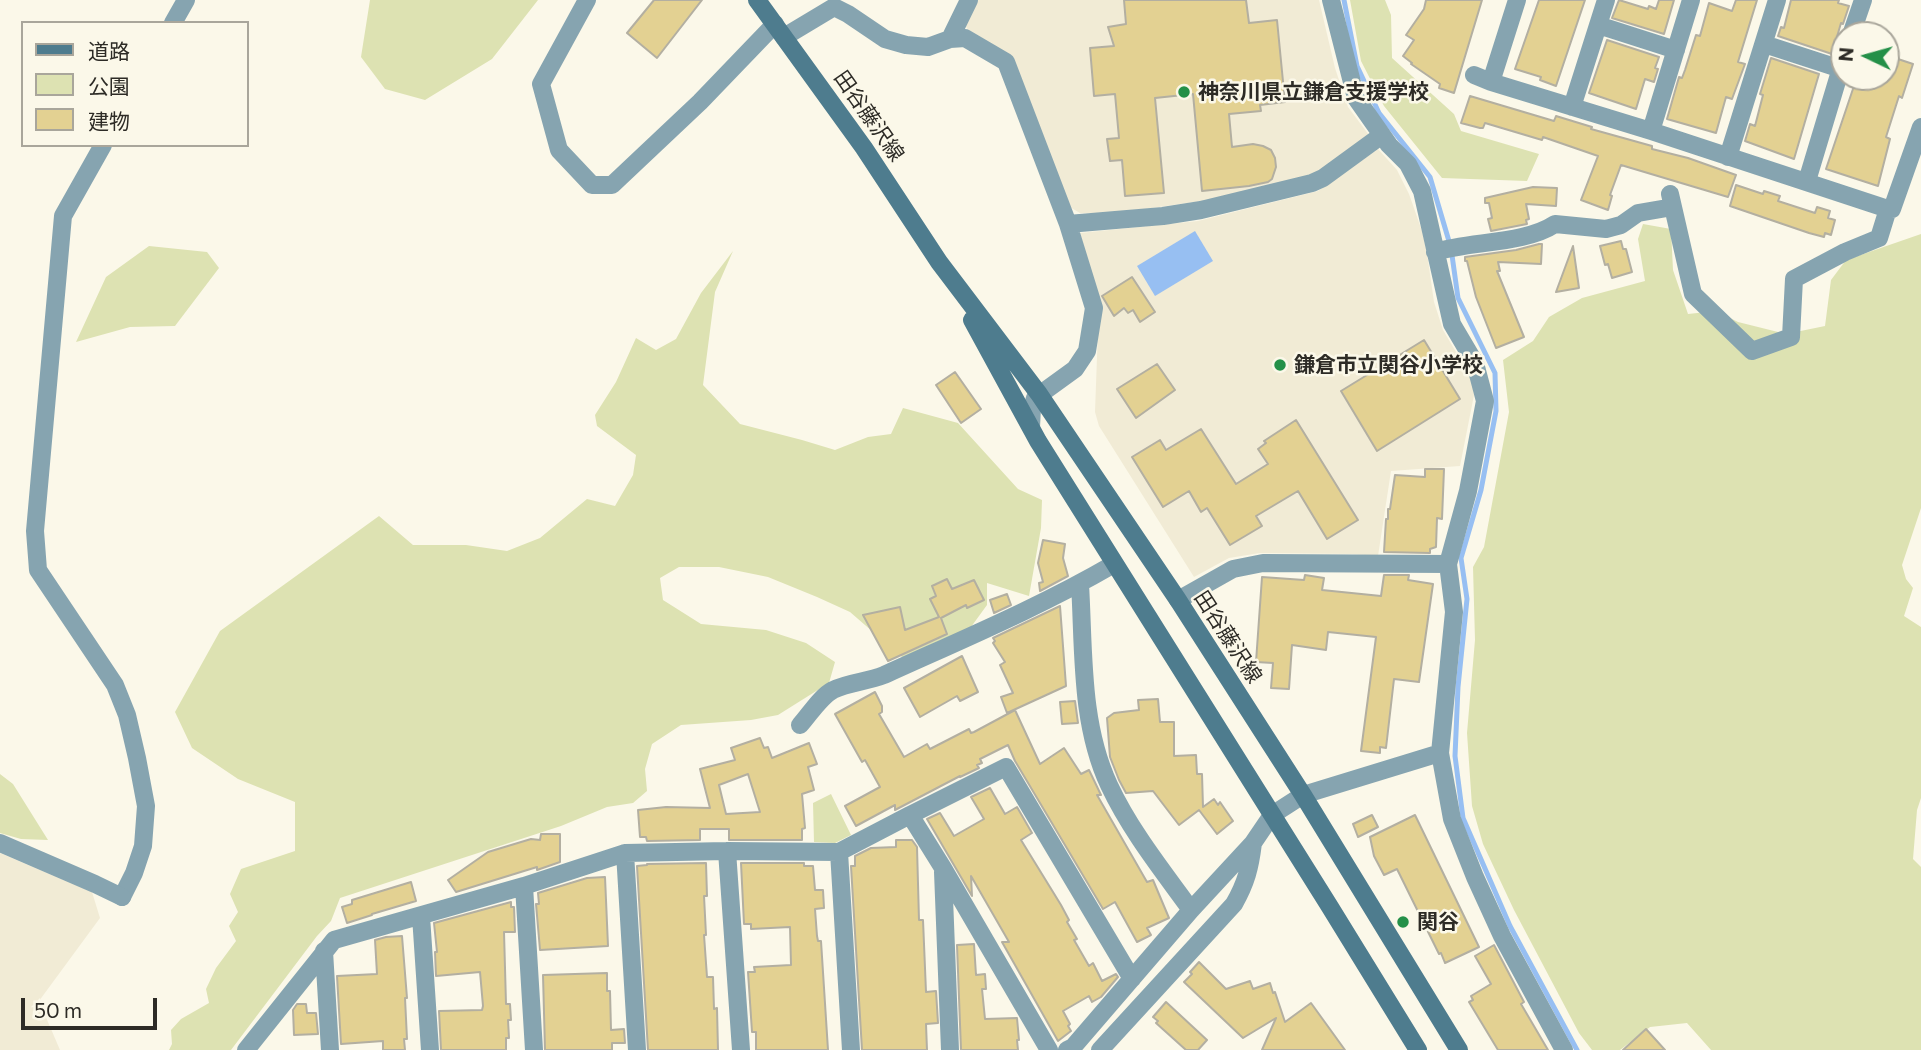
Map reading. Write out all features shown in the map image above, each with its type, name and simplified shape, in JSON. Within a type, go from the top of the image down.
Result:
[{"type":"main road","name":"田谷藤沢線","points":[[757,0],[864,148],[939,262],[1039,394],[1178,600],[1303,795],[1459,1050]]},
{"type":"main road","name":"田谷藤沢線","points":[[939,262],[1038,441],[1331,906],[1418,1050]]},
{"type":"street","points":[[174,21],[186,0]]},
{"type":"street","points":[[587,0],[541,84],[559,150],[592,185],[612,185],[779,31],[834,7],[885,39],[928,47],[950,38],[965,38],[1006,62],[1068,224],[1094,308],[1087,351],[1075,369],[1035,398],[1031,427]]},
{"type":"street","points":[[950,38],[969,0]]},
{"type":"street","points":[[1331,0],[1356,98],[1382,135],[1408,164],[1422,191],[1438,251],[1452,324],[1475,363],[1485,401],[1468,491],[1448,565],[1454,612],[1440,753],[1452,820],[1475,877],[1502,936],[1564,1050]]},
{"type":"street","points":[[1517,0],[1483,78],[1888,209],[1892,209],[1921,127]]},
{"type":"street","points":[[1572,107],[1606,0]]},
{"type":"street","points":[[1651,131],[1691,0]]},
{"type":"street","points":[[1728,157],[1777,0]]},
{"type":"street","points":[[1856,21],[1863,0]]},
{"type":"street","points":[[1598,25],[1676,50]]},
{"type":"street","points":[[1764,44],[1830,60]]},
{"type":"street","points":[[1807,181],[1834,91]]},
{"type":"street","points":[[1068,224],[1201,211],[1312,183],[1382,135]]},
{"type":"street","points":[[0,844],[122,897],[143,846],[146,806],[127,715],[114,685],[38,570],[35,531],[63,216],[102,147]]},
{"type":"street","points":[[1438,251],[1524,236],[1549,228],[1555,223],[1606,229],[1621,225],[1637,213],[1671,200],[1693,293],[1752,351],[1791,337],[1794,279],[1845,252],[1879,238],[1888,209]]},
{"type":"street","points":[[1178,600],[1233,569],[1264,562],[1448,565]]},
{"type":"street","points":[[800,725],[830,691],[847,684],[877,678],[1015,616],[1114,564]]},
{"type":"street","points":[[1080,584],[1087,703],[1094,743],[1108,783],[1133,830],[1191,910]]},
{"type":"street","points":[[1067,1050],[1073,1047],[1191,910],[1253,843],[1272,815],[1303,795],[1440,753]]},
{"type":"street","points":[[246,1050],[334,940],[524,886],[625,853],[839,852],[1006,767],[1132,979]]},
{"type":"street","points":[[910,815],[1049,1050]]},
{"type":"street","points":[[1100,1050],[1234,904],[1244,886],[1253,843]]},
{"type":"street","points":[[727,851],[741,1050]]},
{"type":"street","points":[[839,852],[851,1050]]},
{"type":"street","points":[[625,853],[637,1050]]},
{"type":"street","points":[[943,868],[950,1050]]},
{"type":"street","points":[[524,886],[534,1050]]},
{"type":"street","points":[[421,916],[430,1050]]},
{"type":"street","points":[[324,951],[330,1050]]},
{"type":"shaded area","name":"神奈川県立鎌倉支援学校","points":[[976,0],[1319,0],[1335,68],[1348,107],[1369,135],[1314,176],[1230,197],[1145,209],[1080,213],[1068,206],[1019,77],[964,24]]},
{"type":"shaded area","name":"鎌倉市立関谷小学校","points":[[1378,149],[1397,170],[1409,194],[1422,231],[1434,302],[1443,330],[1472,379],[1474,395],[1460,466],[1391,471],[1378,556],[1260,553],[1229,558],[1194,577],[1099,426],[1095,412],[1099,302],[1080,233],[1198,221],[1318,191]]},
{"type":"shaded area","points":[[0,853],[92,892],[100,918],[39,1001],[60,1050],[0,1050]]},
{"type":"green space","points":[[370,0],[538,0],[492,59],[425,100],[385,89],[361,57]]},
{"type":"green space","points":[[1350,0],[1385,0],[1391,15],[1392,58],[1454,114],[1461,131],[1539,154],[1527,181],[1442,178],[1384,106],[1361,61]]},
{"type":"green space","points":[[1643,224],[1671,229],[1673,270],[1688,314],[1716,311],[1738,322],[1786,334],[1825,326],[1831,280],[1846,260],[1921,234],[1921,508],[1902,565],[1906,579],[1913,588],[1904,616],[1921,627],[1921,798],[1917,810],[1913,859],[1921,867],[1921,1050],[1711,1050],[1687,1023],[1650,1027],[1620,1050],[1592,1050],[1579,1033],[1514,910],[1483,844],[1472,806],[1467,733],[1475,640],[1473,567],[1484,547],[1509,412],[1503,360],[1533,341],[1549,317],[1582,298],[1645,281],[1638,239]]},
{"type":"green space","points":[[149,246],[207,252],[219,268],[175,326],[130,327],[76,342],[106,277]]},
{"type":"green space","points":[[733,251],[715,292],[703,385],[740,424],[835,450],[868,437],[891,434],[903,408],[958,423],[1018,489],[1042,500],[1041,528],[1029,596],[987,583],[987,605],[971,627],[903,658],[850,612],[768,577],[719,567],[679,567],[660,578],[663,600],[701,624],[766,630],[806,643],[835,662],[829,683],[778,715],[751,720],[681,725],[652,744],[645,769],[647,791],[633,803],[607,807],[561,826],[340,898],[331,921],[231,1050],[169,1050],[172,1044],[171,1030],[181,1019],[209,1003],[206,989],[216,968],[236,941],[229,926],[238,912],[230,894],[241,869],[295,851],[295,802],[238,779],[192,748],[175,712],[220,631],[379,516],[413,545],[466,545],[507,551],[540,538],[587,499],[615,506],[633,475],[636,455],[597,426],[595,415],[616,382],[636,338],[656,350],[676,339],[701,293]]},
{"type":"green space","points":[[0,774],[13,784],[48,840],[21,839],[0,833]]},
{"type":"green space","points":[[831,794],[851,835],[835,843],[814,842],[813,803]]},
{"type":"water","points":[[1195,231],[1213,261],[1155,296],[1137,266]]},
{"type":"building","points":[[654,0],[702,0],[657,58],[627,33]]},
{"type":"building","points":[[1124,0],[1246,0],[1249,23],[1277,20],[1285,102],[1260,105],[1261,111],[1229,114],[1232,147],[1253,144],[1271,150],[1276,167],[1272,179],[1249,186],[1202,191],[1193,94],[1155,98],[1164,193],[1125,196],[1122,160],[1110,161],[1107,139],[1119,138],[1115,94],[1094,96],[1090,48],[1114,46],[1108,27],[1126,24]]},
{"type":"building","points":[[1426,0],[1482,0],[1454,93],[1439,88],[1440,84],[1403,56],[1414,40],[1406,35],[1424,9]]},
{"type":"building","points":[[1539,0],[1585,0],[1556,86],[1540,80],[1541,77],[1515,69]]},
{"type":"building","points":[[1619,0],[1656,9],[1659,0],[1674,0],[1664,34],[1612,18]]},
{"type":"building","points":[[1736,0],[1757,0],[1738,62],[1745,64],[1732,99],[1726,97],[1716,133],[1667,119],[1679,77],[1682,78],[1696,35],[1700,36],[1709,3],[1732,11]]},
{"type":"building","points":[[1791,0],[1839,0],[1838,3],[1849,6],[1844,21],[1830,21],[1830,53],[1778,36],[1781,27],[1784,28]]},
{"type":"building","points":[[1607,40],[1659,57],[1654,82],[1645,79],[1636,109],[1589,93]]},
{"type":"building","points":[[1771,58],[1819,74],[1794,159],[1745,141],[1750,124],[1755,126],[1763,95],[1760,94]]},
{"type":"building","points":[[1900,60],[1913,64],[1886,137],[1890,139],[1878,186],[1826,169],[1852,91],[1900,91]]},
{"type":"building","points":[[1470,96],[1554,121],[1556,116],[1736,175],[1728,197],[1621,165],[1610,195],[1612,196],[1608,210],[1581,200],[1598,156],[1543,137],[1542,140],[1485,123],[1483,128],[1480,128],[1461,123]]},
{"type":"building","points":[[1736,185],[1763,194],[1764,191],[1780,196],[1778,201],[1815,213],[1817,207],[1830,211],[1828,218],[1835,220],[1831,235],[1825,233],[1824,237],[1809,233],[1730,206]]},
{"type":"building","points":[[1533,187],[1557,188],[1556,206],[1526,204],[1529,219],[1526,220],[1527,224],[1491,231],[1488,219],[1492,218],[1489,203],[1485,203],[1485,198]]},
{"type":"building","points":[[1621,241],[1632,272],[1612,278],[1600,246]]},
{"type":"building","points":[[1542,244],[1541,264],[1498,262],[1500,271],[1497,271],[1524,337],[1496,348],[1476,297],[1465,257]]},
{"type":"building","points":[[1573,246],[1579,288],[1556,292]]},
{"type":"building","points":[[1132,277],[1155,312],[1140,322],[1133,310],[1128,313],[1124,308],[1114,316],[1102,296]]},
{"type":"building","points":[[1424,340],[1460,399],[1377,451],[1341,391]]},
{"type":"building","points":[[1157,364],[1175,390],[1136,418],[1117,389]]},
{"type":"building","points":[[955,372],[981,409],[961,423],[936,385]]},
{"type":"building","points":[[1296,420],[1358,520],[1327,539],[1298,491],[1256,516],[1262,526],[1230,545],[1207,508],[1201,512],[1189,491],[1163,507],[1132,457],[1160,440],[1166,450],[1201,429],[1236,484],[1268,464],[1258,449],[1266,443],[1264,441]]},
{"type":"building","points":[[1425,469],[1444,469],[1442,519],[1437,518],[1436,547],[1430,549],[1430,553],[1384,552],[1386,519],[1395,475],[1425,477]]},
{"type":"building","points":[[1043,540],[1065,544],[1063,558],[1068,576],[1040,591],[1039,583],[1043,582],[1038,563]]},
{"type":"building","points":[[1305,575],[1324,578],[1322,590],[1381,596],[1384,575],[1409,575],[1408,580],[1433,584],[1419,682],[1394,679],[1386,748],[1380,747],[1380,753],[1361,751],[1376,637],[1328,632],[1326,650],[1292,645],[1289,689],[1271,688],[1273,663],[1256,662],[1262,577],[1304,580]]},
{"type":"building","points":[[947,579],[952,589],[974,580],[984,600],[967,608],[966,605],[941,618],[947,634],[888,661],[863,615],[900,607],[905,630],[939,617],[930,599],[936,596],[932,586]]},
{"type":"building","points":[[1007,594],[1011,605],[994,613],[990,600]]},
{"type":"building","points":[[1060,606],[1066,686],[1007,713],[1001,697],[1013,693],[1000,665],[1005,662],[993,643],[993,638]]},
{"type":"building","points":[[962,656],[978,692],[960,701],[957,696],[920,717],[904,688]]},
{"type":"building","points":[[875,692],[882,706],[882,712],[879,714],[904,757],[927,744],[930,749],[969,729],[971,733],[974,732],[1015,710],[1040,764],[1064,748],[1081,774],[1089,770],[1101,795],[1097,795],[1147,882],[1153,880],[1169,918],[1147,928],[1151,935],[1137,942],[1115,902],[1103,909],[1008,745],[980,759],[982,763],[977,765],[979,768],[895,810],[895,805],[856,826],[845,806],[880,787],[865,760],[862,762],[835,714]]},
{"type":"building","points":[[1158,699],[1160,722],[1174,722],[1174,756],[1196,755],[1197,774],[1202,774],[1203,807],[1214,799],[1218,805],[1220,802],[1233,821],[1217,834],[1199,810],[1179,825],[1153,791],[1126,793],[1119,780],[1110,757],[1107,718],[1114,713],[1139,710],[1138,700]]},
{"type":"building","points":[[1075,701],[1078,723],[1062,724],[1060,702]]},
{"type":"building","points":[[760,738],[764,748],[768,747],[772,758],[809,743],[817,764],[808,767],[814,790],[802,794],[805,828],[802,829],[802,840],[729,840],[729,829],[700,829],[700,840],[647,841],[646,837],[640,837],[638,810],[666,807],[710,808],[700,769],[735,760],[731,748]],"holes":[[[748,774],[760,812],[726,814],[719,785]]]},
{"type":"building","points":[[990,788],[1005,814],[1017,807],[1032,833],[1021,840],[1061,905],[1077,939],[1074,940],[1089,966],[1093,963],[1102,981],[1116,974],[1118,977],[1101,997],[1092,1002],[1089,996],[1063,1011],[1071,1031],[1058,1041],[1002,942],[1009,942],[971,876],[972,896],[927,819],[940,813],[954,836],[984,819],[971,797]]},
{"type":"building","points":[[1372,815],[1378,827],[1358,837],[1353,824]]},
{"type":"building","points":[[1415,815],[1479,947],[1445,963],[1397,869],[1384,875],[1374,856],[1370,837]]},
{"type":"building","points":[[541,834],[560,834],[560,862],[456,892],[448,880],[488,852],[531,839],[540,840]]},
{"type":"building","points":[[896,840],[912,840],[917,847],[919,920],[923,920],[926,992],[936,991],[938,1023],[926,1024],[927,1050],[862,1050],[851,866],[855,866],[855,856],[871,848],[896,847]]},
{"type":"building","points":[[706,863],[704,935],[707,977],[713,977],[714,1009],[717,1008],[718,1050],[648,1050],[637,866]]},
{"type":"building","points":[[741,863],[804,863],[804,866],[813,866],[815,890],[823,890],[824,908],[815,909],[817,936],[818,941],[821,941],[828,1050],[756,1050],[756,1032],[752,1032],[748,972],[755,972],[754,967],[791,965],[790,927],[751,929],[751,924],[744,924]]},
{"type":"building","points":[[605,877],[608,946],[540,950],[536,904],[539,904],[538,893],[587,878]]},
{"type":"building","points":[[411,882],[416,901],[347,923],[342,907],[352,904],[352,900]]},
{"type":"building","points":[[511,902],[511,907],[514,907],[515,932],[504,932],[506,1004],[510,1004],[511,1020],[508,1020],[509,1038],[506,1038],[506,1050],[441,1050],[439,1011],[482,1010],[483,1006],[480,972],[436,976],[434,923]]},
{"type":"building","points":[[402,936],[407,998],[405,1050],[383,1050],[383,1041],[341,1044],[337,976],[377,974],[375,940]]},
{"type":"building","points":[[974,944],[976,975],[985,974],[986,989],[982,989],[985,1019],[1017,1018],[1018,1050],[961,1050],[957,945]]},
{"type":"building","points":[[1494,945],[1524,1002],[1521,1004],[1548,1050],[1498,1050],[1469,1002],[1473,1000],[1471,996],[1491,984],[1475,956]]},
{"type":"building","points":[[1199,962],[1226,989],[1250,981],[1253,989],[1270,983],[1285,1022],[1311,1003],[1345,1050],[1262,1050],[1276,1018],[1243,1038],[1184,982]]},
{"type":"building","points":[[607,973],[611,1030],[624,1029],[625,1043],[612,1043],[612,1050],[545,1050],[543,975]]},
{"type":"building","points":[[1166,1002],[1207,1040],[1198,1050],[1186,1050],[1156,1023],[1158,1021],[1153,1017]]},
{"type":"building","points":[[297,1004],[306,1004],[307,1013],[316,1013],[318,1034],[294,1035],[293,1010]]},
{"type":"building","points":[[1646,1029],[1665,1050],[1623,1050]]},
{"type":"waterway","points":[[1344,0],[1357,66],[1379,113],[1430,177],[1451,248],[1458,298],[1495,373],[1496,411],[1481,490],[1461,558],[1467,599],[1458,687],[1455,756],[1463,818],[1510,926],[1577,1050]]},
{"type":"place","name":"神奈川県立鎌倉支援学校","points":[[1184,92]]},
{"type":"place","name":"鎌倉市立関谷小学校","points":[[1280,365]]},
{"type":"place","name":"関谷","points":[[1403,922]]}]
